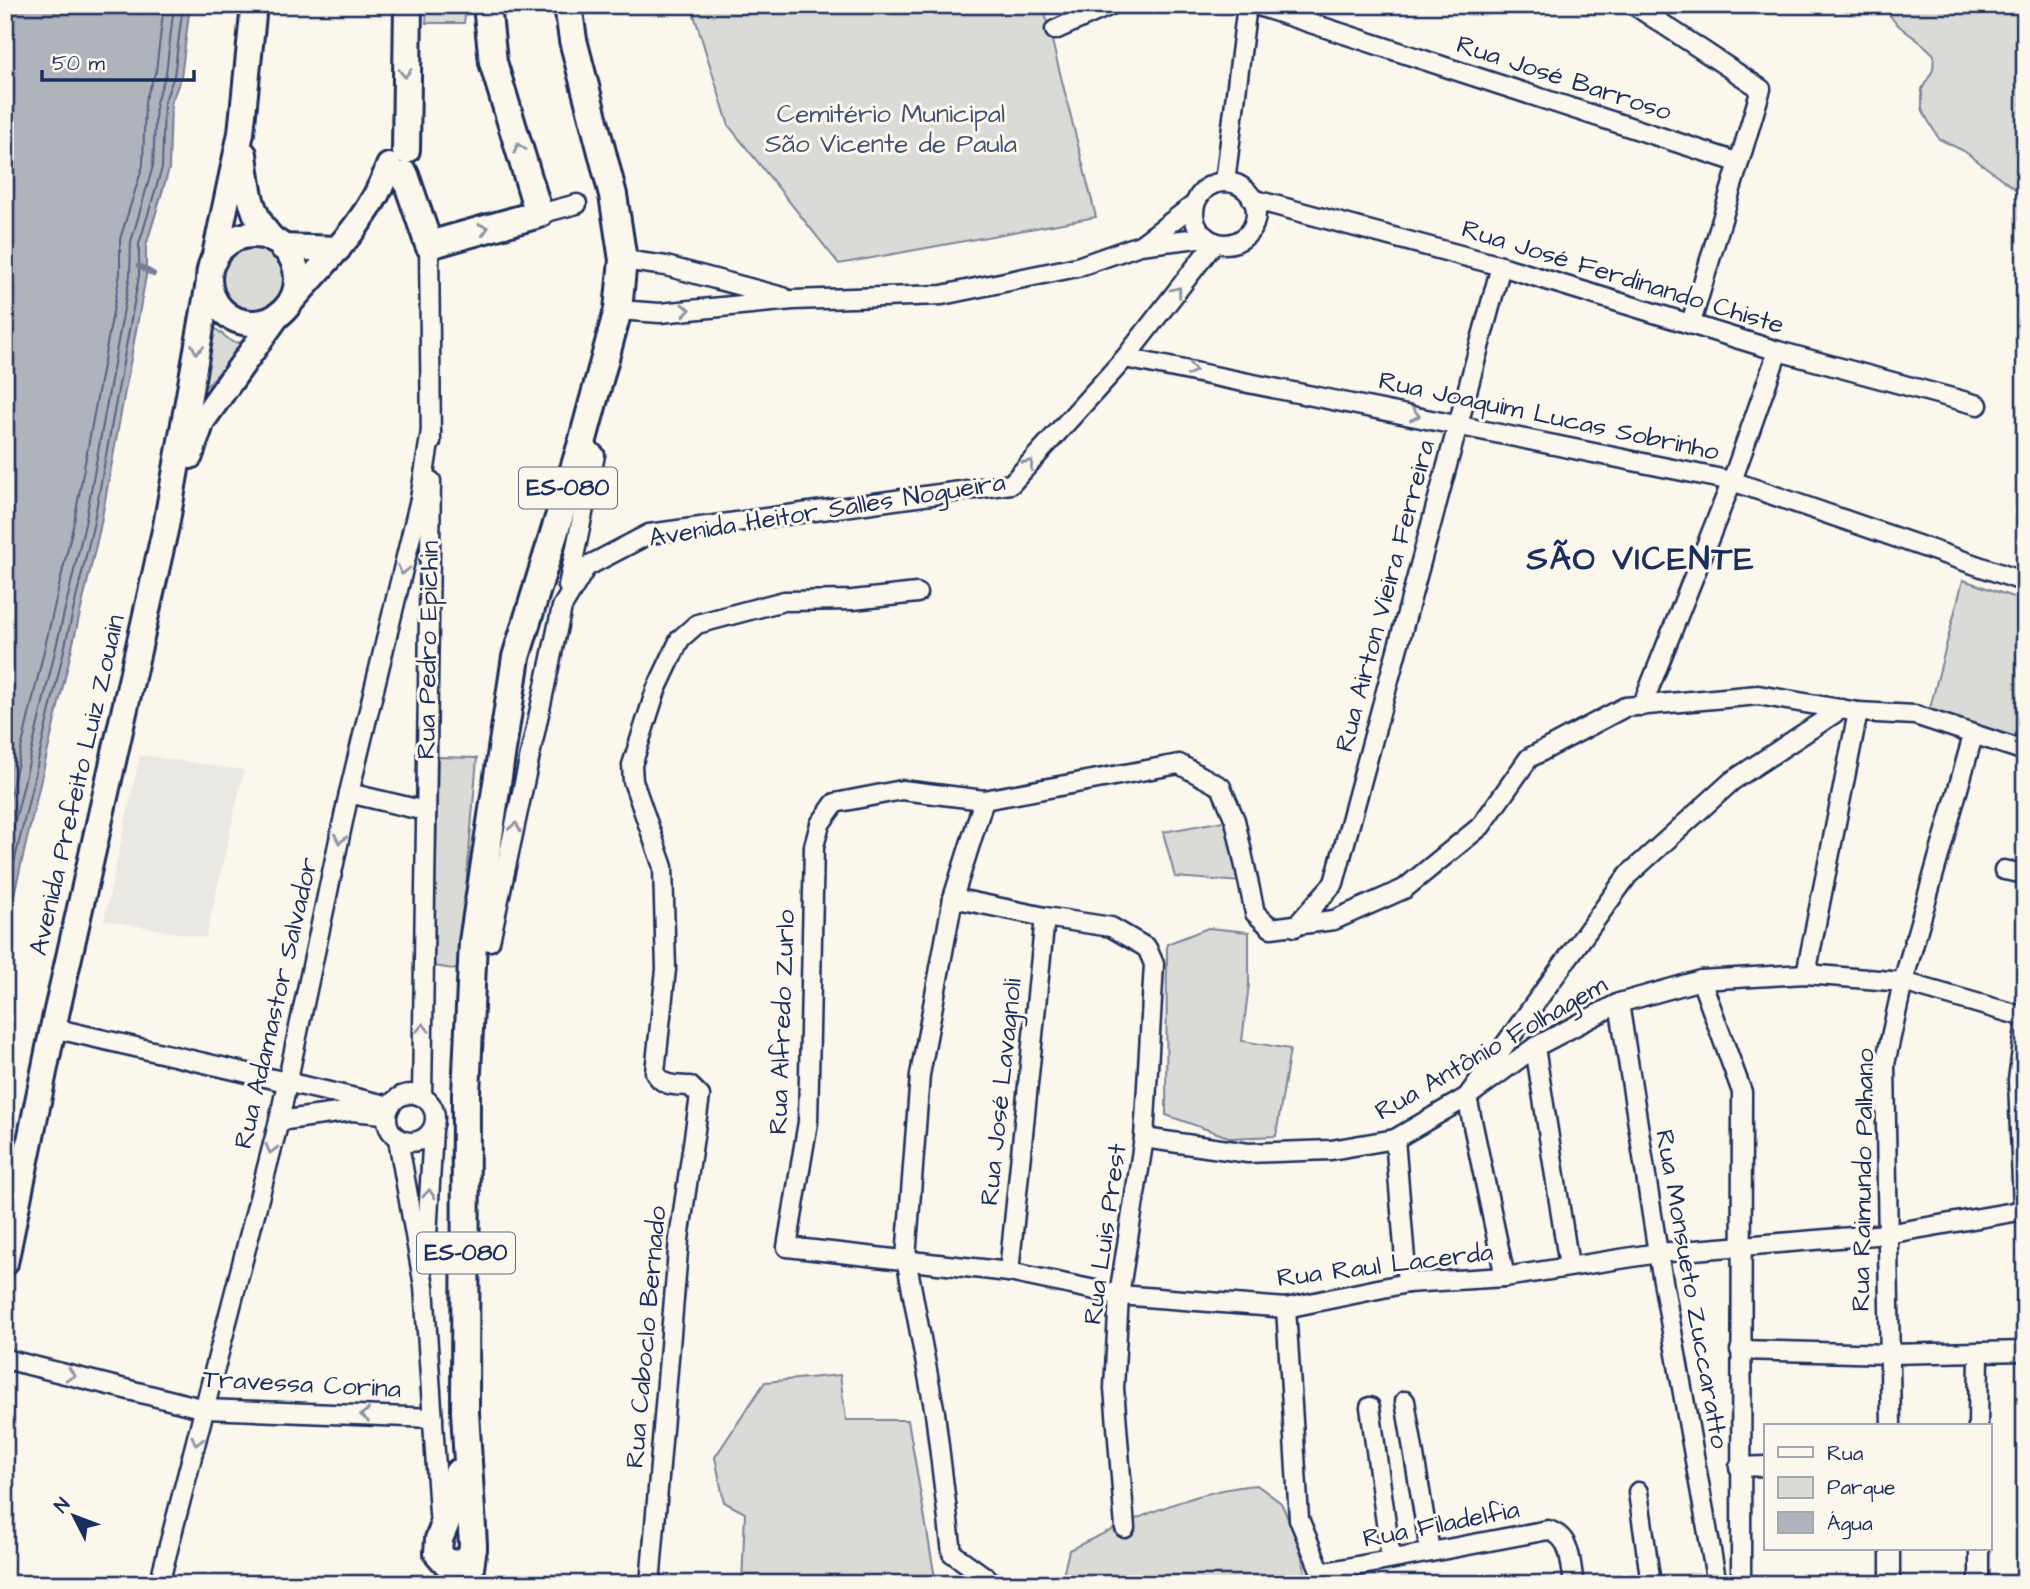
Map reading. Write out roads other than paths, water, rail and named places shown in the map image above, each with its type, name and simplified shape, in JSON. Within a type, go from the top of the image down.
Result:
[{"type":"main road","name":"Rua Pedro Epichin","points":[[408,5],[400,170],[416,205],[429,245]]},
{"type":"main road","points":[[429,245],[539,214],[493,62],[487,5]]},
{"type":"main road","name":"ES-080","points":[[435,1584],[454,1528],[465,1412],[466,1094],[473,942],[516,657],[582,443],[618,310],[623,260],[613,195],[573,40],[568,5]]},
{"type":"main road","name":"ES-080","points":[[466,1094],[490,941],[499,781]]},
{"type":"main road","name":"ES-080","points":[[465,1412],[454,1528],[468,1584]]},
{"type":"street","name":"Avenida Prefeito Luiz Zouain","points":[[5,1263],[53,1028],[166,526],[211,271],[241,133],[254,5]]},
{"type":"street","points":[[1055,30],[1111,5]]},
{"type":"street","points":[[1224,182],[1247,5]]},
{"type":"street","name":"Rua José Barroso","points":[[1255,5],[1737,162]]},
{"type":"street","points":[[1634,5],[1761,89],[1691,323]]},
{"type":"street","name":"Avenida Prefeito Luiz Zouain","points":[[241,133],[250,205],[260,225],[278,243]]},
{"type":"street","name":"Avenida Prefeito Luiz Zouain","points":[[166,526],[202,421],[285,308],[338,248],[400,170]]},
{"type":"street","points":[[618,310],[660,313],[793,300],[942,295],[1077,267],[1140,245],[1210,239],[1234,242],[1243,237],[1255,218],[1252,199],[1241,186],[1224,182],[1205,189],[1195,204],[1140,245]]},
{"type":"street","name":"Rua José Ferdinando Chiste","points":[[1252,199],[1501,266],[1778,351],[1978,405]]},
{"type":"street","points":[[539,214],[577,204]]},
{"type":"street","points":[[1195,204],[1195,221],[1210,239]]},
{"type":"street","points":[[278,243],[295,265],[296,289],[285,308],[255,323],[233,319],[216,304],[211,271],[220,250],[239,238],[251,235],[278,243],[338,248]]},
{"type":"street","name":"Avenida Heitor Salles Nogueira","points":[[581,561],[649,534],[1011,485],[1125,358],[1210,239]]},
{"type":"street","name":"Rua Pedro Epichin","points":[[422,1097],[426,500],[431,431],[429,245]]},
{"type":"street","points":[[623,260],[666,265],[793,300]]},
{"type":"street","name":"Rua Airton Vieira Ferreira","points":[[1295,927],[1334,883],[1501,266]]},
{"type":"street","points":[[1642,706],[1732,481],[1778,351]]},
{"type":"street","name":"Rua Joaquim Lucas Sobrinho","points":[[1125,358],[1732,481],[2025,582]]},
{"type":"street","points":[[490,941],[562,607],[581,561],[595,455],[582,443]]},
{"type":"street","name":"Rua Adamastor Salvador","points":[[159,1584],[279,1121],[349,793],[426,500]]},
{"type":"street","name":"Rua Caboclo Bernado","points":[[650,1584],[679,1239],[700,1096],[690,1086],[668,1085],[659,1080],[655,1072],[666,969],[663,867],[633,782],[632,765],[656,690],[680,639],[697,624],[784,601],[853,600],[917,593]]},
{"type":"street","points":[[995,1584],[952,1553],[935,1413],[906,1258],[920,1075],[953,898],[984,800],[1179,764],[1221,787],[1235,820],[1255,913],[1271,928],[1295,927],[1334,920],[1404,888],[1481,826],[1529,758],[1625,708],[1758,695],[1849,710],[1915,715],[2025,751]]},
{"type":"street","points":[[1806,974],[1849,710]]},
{"type":"street","points":[[1505,1277],[1467,1097],[1628,875],[1732,781],[1849,710]]},
{"type":"street","name":"Rua Raimundo Palhano","points":[[1891,1424],[1885,1064],[1903,982],[1973,736]]},
{"type":"street","name":"Rua Alfredo Zurlo","points":[[787,1247],[808,1122],[814,846],[820,824],[835,803],[902,790],[984,800]]},
{"type":"street","points":[[349,793],[425,811]]},
{"type":"street","points":[[2004,870],[2025,874]]},
{"type":"street","points":[[953,898],[1045,917]]},
{"type":"street","name":"Rua Luis Prest","points":[[1045,917],[1111,927],[1147,948],[1154,964],[1144,1138],[1119,1295],[1114,1388],[1125,1528]]},
{"type":"street","name":"Rua José Lavagnoli","points":[[1009,1272],[1045,917]]},
{"type":"street","name":"Rua Antônio Folhagem","points":[[1144,1138],[1248,1153],[1331,1150],[1395,1139],[1467,1097],[1535,1047],[1619,1003],[1701,980],[1806,974],[1903,982],[2025,1017]]},
{"type":"street","name":"Rua Monsueto Zuccaratto","points":[[1701,980],[1742,1092],[1739,1466],[1741,1584]]},
{"type":"street","name":"Rua Monsueto Zuccaratto","points":[[1619,1003],[1658,1253],[1717,1584]]},
{"type":"street","points":[[53,1028],[287,1083],[353,1105],[389,1110],[408,1094],[422,1097],[435,1114],[424,1286]]},
{"type":"street","points":[[2024,1210],[2018,1080],[2025,1028]]},
{"type":"street","points":[[1535,1047],[1569,1266]]},
{"type":"street","points":[[279,1121],[353,1105]]},
{"type":"street","points":[[389,1110],[389,1128],[398,1139],[424,1286],[433,1418],[454,1528]]},
{"type":"street","points":[[398,1139],[414,1142],[422,1140],[433,1129]]},
{"type":"street","points":[[1395,1139],[1407,1283]]},
{"type":"street","name":"Rua Raul Lacerda","points":[[787,1247],[906,1258],[1009,1272],[1119,1295],[1286,1308],[1407,1283],[1505,1277],[1658,1253],[1887,1234],[2024,1210]]},
{"type":"street","points":[[1286,1308],[1299,1519],[1323,1579]]},
{"type":"street","points":[[1740,1350],[1889,1354],[2025,1351]]},
{"type":"street","points":[[1978,1424],[1979,1352]]},
{"type":"street","name":"Travessa Corina","points":[[5,1359],[205,1409],[433,1418]]},
{"type":"street","points":[[1405,1401],[1430,1551]]},
{"type":"street","points":[[1370,1407],[1391,1559]]},
{"type":"street","points":[[1739,1466],[1764,1466]]},
{"type":"street","points":[[1638,1492],[1651,1584]]},
{"type":"street","name":"Rua Filadelfia","points":[[1323,1579],[1391,1559],[1548,1530],[1560,1534],[1567,1542],[1574,1584]]},
{"type":"street","points":[[1889,1584],[1890,1550]]},
{"type":"street","points":[[1979,1550],[1979,1584]]},
{"type":"water","points":[[5,5],[190,5],[181,78],[171,103],[169,169],[146,246],[146,276],[100,528],[5,933]]},
{"type":"waterway","points":[[139,266],[153,274]]},
{"type":"district","name":"SÃO VICENTE","points":[[1641,559]]},
{"type":"park label","name":"Cemitério Municipal São Vicente de Paula","points":[[891,129]]}]
